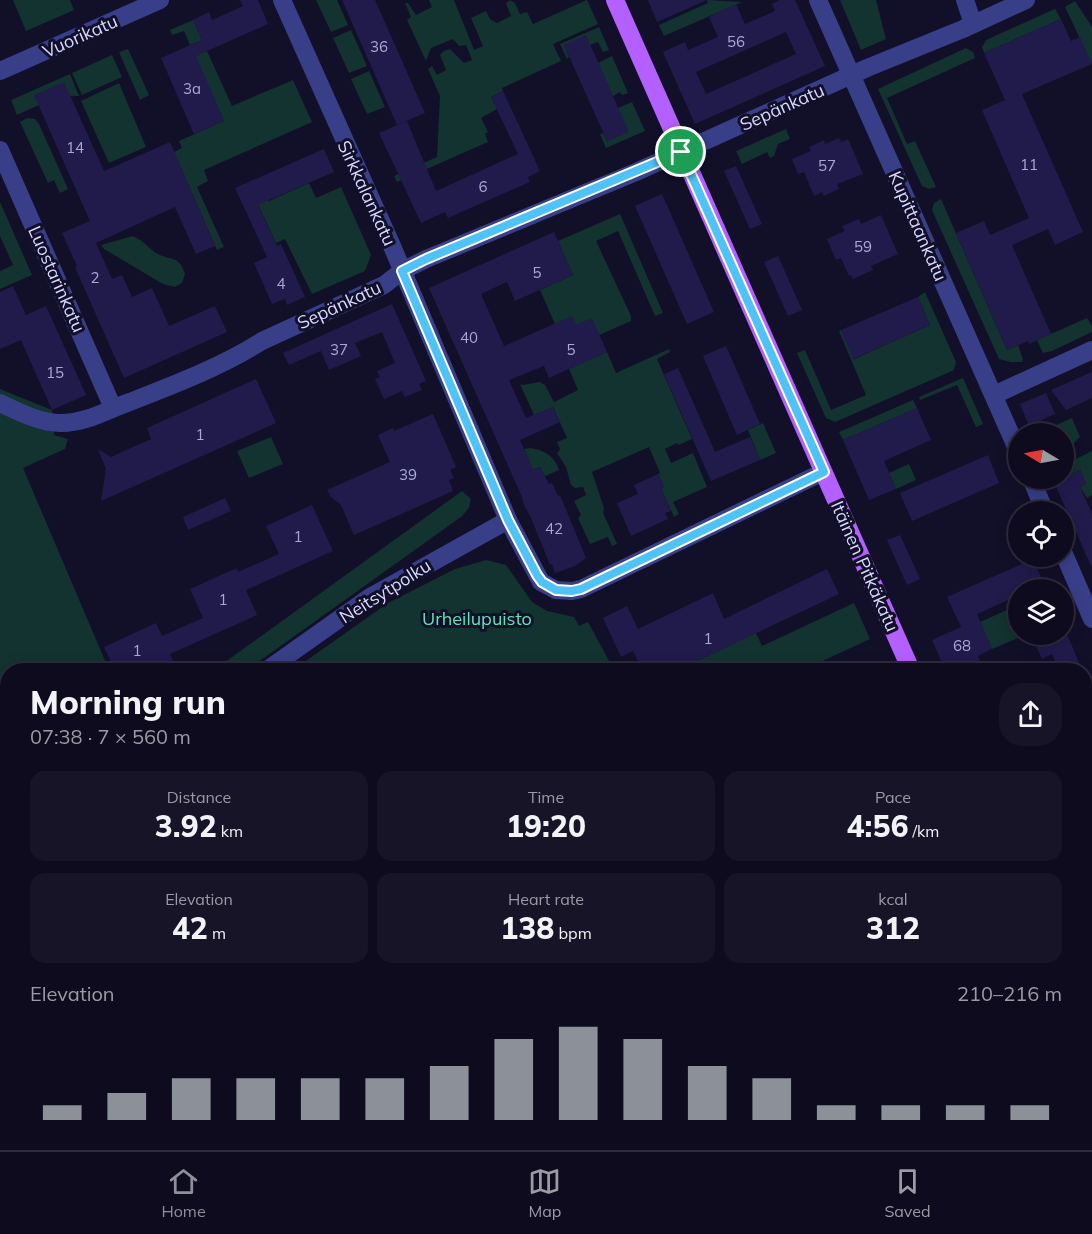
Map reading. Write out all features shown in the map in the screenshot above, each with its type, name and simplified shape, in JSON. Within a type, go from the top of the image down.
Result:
[{"type":"main road","name":"Itäinen Pitkäkatu","points":[[615,0],[908,663]]},
{"type":"street","name":"Vuorikatu","points":[[0,71],[160,0]]},
{"type":"street","name":"Sirkkalankatu","points":[[282,0],[402,271],[508,520],[542,582],[556,590],[581,589],[824,472]]},
{"type":"street","name":"Kupittaankatu","points":[[818,0],[1008,428]]},
{"type":"street","points":[[965,0],[974,24]]},
{"type":"street","name":"Sepänkatu","points":[[0,403],[44,420],[59,423],[86,420],[245,352],[262,341],[384,285],[402,271],[426,259],[681,152],[1026,0]]},
{"type":"street","name":"Luostarinkatu","points":[[0,150],[113,408]]},
{"type":"street","points":[[994,395],[1092,350]]},
{"type":"street","name":"Neitsytpolku","points":[[277,663],[370,597],[508,520]]},
{"type":"street","points":[[1070,567],[1092,619]]},
{"type":"green space","points":[[13,0],[70,0],[74,10],[26,31]]},
{"type":"green space","points":[[316,0],[337,0],[348,25],[331,32]]},
{"type":"green space","points":[[429,0],[454,0],[474,50],[483,46],[471,18],[486,11],[490,19],[497,23],[511,16],[506,3],[510,0],[515,3],[520,14],[527,12],[533,24],[587,0],[598,24],[553,44],[561,61],[502,88],[503,91],[491,97],[497,109],[481,118],[488,132],[485,134],[488,142],[397,182],[394,176],[437,157],[440,96],[428,69],[432,66],[437,75],[446,70],[440,55],[450,49],[464,63],[472,60],[466,45],[459,46],[453,39],[431,48],[426,61],[407,20],[411,17],[405,3],[408,3],[416,15],[432,7]]},
{"type":"green space","points":[[707,0],[742,2],[664,36],[659,25],[708,3]]},
{"type":"green space","points":[[840,0],[876,0],[886,39],[861,50]]},
{"type":"green space","points":[[1075,1],[1092,27],[1092,64],[1065,7]]},
{"type":"green space","points":[[1055,9],[1061,19],[984,53],[982,47],[986,40]]},
{"type":"green space","points":[[193,20],[202,40],[190,45],[184,31],[172,35],[170,30]]},
{"type":"green space","points":[[599,27],[609,50],[603,52],[598,42],[590,45],[564,45],[569,57],[567,59],[560,44]]},
{"type":"green space","points":[[351,30],[367,66],[349,73],[333,38]]},
{"type":"green space","points":[[966,48],[973,52],[975,58],[887,98],[907,144],[915,141],[936,187],[929,189],[922,186],[878,89]]},
{"type":"green space","points":[[128,49],[149,95],[140,100],[119,52]]},
{"type":"green space","points":[[207,51],[232,106],[293,80],[312,122],[204,170],[208,181],[197,187],[224,247],[217,250],[174,152],[182,148],[179,141],[224,121],[195,56]]},
{"type":"green space","points":[[112,55],[122,77],[82,95],[72,73]]},
{"type":"green space","points":[[612,56],[628,93],[622,95],[620,92],[613,96],[598,63]]},
{"type":"green space","points":[[369,71],[385,107],[367,114],[351,79]]},
{"type":"green space","points":[[70,74],[79,96],[34,95],[39,105],[17,115],[11,100]]},
{"type":"green space","points":[[119,83],[146,147],[109,163],[81,101]]},
{"type":"green space","points":[[632,102],[645,131],[606,148],[600,134],[603,133],[607,141],[628,132],[618,108]]},
{"type":"green space","points":[[27,118],[35,119],[39,124],[68,189],[60,193],[54,180],[48,183],[20,122]]},
{"type":"green space","points":[[786,129],[790,139],[778,144],[774,156],[770,158],[767,152],[742,164],[736,151]]},
{"type":"green space","points":[[309,183],[316,198],[341,187],[371,255],[365,271],[312,294],[285,239],[276,243],[254,196],[269,201]]},
{"type":"green space","points":[[941,199],[1007,350],[1018,345],[1022,362],[999,359],[932,210],[934,203]]},
{"type":"green space","points":[[0,202],[32,275],[0,289],[0,271],[13,265],[0,236]]},
{"type":"green space","points":[[620,214],[663,313],[655,316],[618,231],[596,241],[631,316],[631,321],[599,335],[576,325],[555,324],[540,290],[573,275],[558,241]]},
{"type":"green space","points":[[133,236],[156,253],[180,263],[185,274],[182,283],[175,287],[163,284],[101,245]]},
{"type":"green space","points":[[925,292],[956,362],[954,370],[835,422],[826,418],[797,353],[805,350],[831,410],[866,395],[839,331],[841,330],[854,359],[930,325],[918,297]]},
{"type":"green space","points":[[1087,318],[1092,326],[1092,332],[1043,353],[1037,340]]},
{"type":"green space","points":[[669,349],[670,352],[657,359],[692,439],[665,449],[671,463],[693,453],[707,487],[673,502],[679,514],[674,517],[661,488],[664,487],[658,474],[660,473],[649,447],[592,472],[604,508],[603,513],[617,544],[612,546],[608,537],[590,544],[578,518],[581,515],[574,501],[586,495],[583,487],[575,488],[571,485],[566,467],[557,453],[560,449],[557,442],[567,438],[553,407],[534,415],[520,384],[540,382],[545,385],[554,402],[578,390],[569,369],[607,352],[616,373]]},
{"type":"green space","points":[[963,378],[983,424],[976,427],[957,385],[920,400],[919,397]]},
{"type":"green space","points":[[0,389],[52,410],[54,435],[68,439],[65,449],[23,468],[106,663],[0,663]]},
{"type":"green space","points":[[913,400],[917,408],[843,440],[839,432]]},
{"type":"green space","points":[[1072,418],[1080,437],[1074,443],[1074,423],[1061,423]]},
{"type":"green space","points":[[763,423],[776,453],[760,460],[748,430]]},
{"type":"green space","points":[[271,437],[283,464],[249,478],[237,451]]},
{"type":"green space","points":[[530,448],[548,455],[555,461],[559,470],[545,476],[540,467],[533,470],[524,449]]},
{"type":"green space","points":[[1092,451],[1092,495],[1087,498],[1080,487],[1086,484],[1080,470],[1074,473],[1074,460]]},
{"type":"green space","points":[[909,464],[916,480],[896,489],[889,473]]},
{"type":"green space","points":[[462,491],[471,499],[469,508],[461,517],[257,663],[224,663]]},
{"type":"green space","name":"Urheilupuisto","points":[[486,560],[506,565],[532,602],[547,611],[574,617],[579,626],[588,622],[610,663],[303,663],[388,603],[455,569]]},
{"type":"green space","points":[[854,603],[870,639],[818,663],[693,663],[756,633],[762,646]]},
{"type":"green space","points":[[1008,609],[1008,642],[992,649],[980,622]]},
{"type":"building","points":[[240,0],[258,0],[268,24],[196,56],[224,121],[194,134],[161,58],[202,40],[193,20],[209,12],[212,20],[243,6]]},
{"type":"building","points":[[342,0],[375,0],[425,113],[397,125]]},
{"type":"building","points":[[648,0],[707,0],[657,22]]},
{"type":"building","points":[[780,0],[795,0],[825,66],[695,124],[663,52],[685,42],[688,50],[718,37],[709,17],[736,4],[745,24],[775,11],[772,4]],"holes":[[[786,32],[796,54],[706,94],[696,72]]]},
{"type":"building","points":[[1061,19],[1071,41],[1080,37],[1092,64],[1022,94],[1083,232],[1055,245],[1048,229],[1012,245],[1051,334],[1029,344],[1028,341],[1007,350],[956,233],[984,221],[990,235],[1029,218],[982,110],[1005,100],[984,53]]},
{"type":"building","points":[[586,35],[629,132],[607,141],[564,45]]},
{"type":"building","points":[[64,82],[104,171],[170,142],[215,246],[196,254],[175,207],[96,243],[112,279],[122,275],[132,297],[152,288],[169,326],[215,306],[227,332],[124,378],[62,233],[90,221],[34,95]]},
{"type":"building","points":[[503,91],[540,171],[528,177],[530,182],[448,218],[445,212],[421,223],[379,133],[407,121],[436,191],[518,154],[491,97]]},
{"type":"building","points":[[839,138],[841,142],[848,139],[863,174],[837,184],[839,189],[824,196],[822,192],[814,196],[804,172],[798,174],[792,159],[811,151],[809,147],[824,140],[825,144]]},
{"type":"building","points":[[324,149],[334,172],[258,205],[277,246],[281,244],[305,297],[287,305],[285,299],[272,304],[254,263],[267,257],[235,188]]},
{"type":"building","points":[[736,166],[762,224],[750,229],[724,171]]},
{"type":"building","points":[[662,194],[714,312],[687,324],[635,206]]},
{"type":"building","points":[[881,215],[898,254],[871,266],[873,270],[853,279],[851,275],[849,276],[841,258],[836,260],[827,239],[845,231],[842,226],[859,219],[861,224]]},
{"type":"building","points":[[554,232],[573,275],[515,301],[507,282],[481,294],[504,346],[572,316],[576,325],[592,318],[607,352],[549,378],[544,366],[509,380],[526,418],[553,407],[560,422],[520,440],[533,470],[540,467],[549,484],[552,483],[558,496],[560,495],[586,558],[575,566],[555,573],[429,288]]},
{"type":"building","points":[[778,256],[802,310],[788,316],[764,262]]},
{"type":"building","points":[[13,286],[26,315],[46,306],[86,395],[52,410],[21,340],[0,349],[0,292]]},
{"type":"building","points":[[918,297],[930,325],[853,359],[841,330]]},
{"type":"building","points":[[392,304],[426,381],[419,384],[422,390],[405,397],[402,391],[384,399],[375,379],[380,377],[377,371],[395,363],[382,332],[355,343],[361,356],[329,370],[321,351],[289,365],[283,353]]},
{"type":"building","points":[[726,346],[760,424],[737,435],[703,356]]},
{"type":"building","points":[[678,368],[715,452],[750,437],[760,460],[711,481],[664,374]]},
{"type":"building","points":[[1092,372],[1092,398],[1066,410],[1051,390]]},
{"type":"building","points":[[256,379],[276,423],[101,501],[106,469],[98,449],[111,457],[151,439],[147,428]]},
{"type":"building","points":[[1046,393],[1055,414],[1036,423],[1028,423],[1020,404]]},
{"type":"building","points":[[917,408],[931,440],[884,461],[896,489],[869,500],[843,440]]},
{"type":"building","points":[[433,414],[456,467],[450,470],[454,478],[449,480],[453,491],[354,535],[341,505],[331,497],[327,490],[390,462],[378,435],[393,428],[394,431]]},
{"type":"building","points":[[988,455],[999,483],[912,521],[900,493]]},
{"type":"building","points":[[1080,470],[1086,484],[1080,487],[1092,514],[1092,568],[1074,527],[1074,501],[1062,501],[1057,489],[1074,489],[1074,473]]},
{"type":"building","points":[[658,474],[664,487],[661,488],[671,511],[665,513],[668,519],[631,536],[617,503],[638,494],[634,485]]},
{"type":"building","points":[[225,498],[231,511],[188,530],[183,517]]},
{"type":"building","points":[[312,505],[333,551],[246,590],[257,615],[170,654],[174,663],[112,663],[104,647],[156,623],[162,636],[203,618],[190,589],[237,568],[238,572],[279,554],[266,526]]},
{"type":"building","points":[[900,535],[920,579],[907,585],[887,540]]},
{"type":"building","points":[[1015,567],[1037,567],[1042,579],[1008,579],[1008,600],[977,614],[992,649],[978,656],[981,663],[942,663],[932,640],[961,627],[947,597]]},
{"type":"building","points":[[827,569],[839,594],[693,663],[639,663],[633,651],[621,657],[603,618],[627,606],[638,629],[713,593],[724,619]]},
{"type":"building","points":[[1036,645],[1072,645],[1079,663],[1056,663],[1052,654],[1042,659]]},
{"type":"route","points":[[681,152],[824,472],[581,589],[556,590],[542,582],[508,520],[402,271],[681,152]]}]
